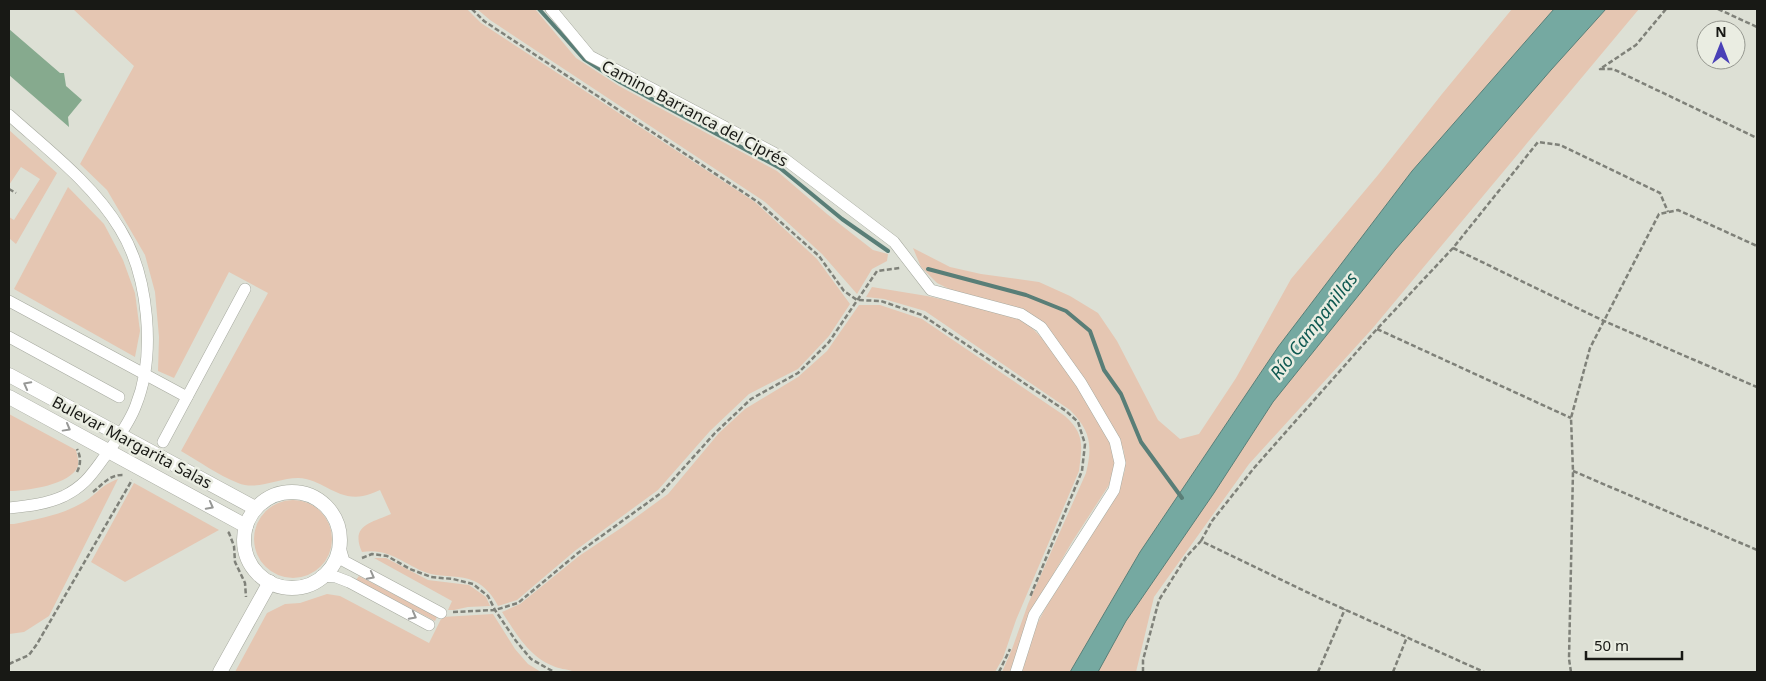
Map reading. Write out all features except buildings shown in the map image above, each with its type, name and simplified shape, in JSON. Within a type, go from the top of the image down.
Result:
[{"type":"street","name":"Camino Barranca del Ciprés","points":[[551,9],[590,56],[782,157],[894,242],[931,290],[1021,314],[1042,327],[1081,383],[1115,440],[1120,463],[1114,490],[1034,614],[1016,672]]},
{"type":"street","points":[[9,116],[74,175],[101,203],[121,230],[134,260],[144,292],[148,342],[145,375],[136,406],[121,436],[108,451],[93,474],[64,496],[35,506],[9,508]]},
{"type":"street","points":[[163,442],[245,289]]},
{"type":"street","points":[[9,301],[187,397]]},
{"type":"street","name":"Bulevar Margarita Salas","points":[[9,337],[119,397]]},
{"type":"street","name":"Bulevar Margarita Salas","points":[[9,375],[255,508]]},
{"type":"street","name":"Bulevar Margarita Salas","points":[[9,397],[246,526]]},
{"type":"street","points":[[281,492],[313,495],[328,506],[340,528],[338,556],[332,568],[308,585],[294,588],[274,584],[258,574],[247,557],[244,540],[246,526],[255,508],[269,497],[281,492]]},
{"type":"street","points":[[339,544],[344,560],[441,613]]},
{"type":"street","points":[[321,576],[349,582],[429,625]]},
{"type":"street","points":[[220,672],[270,582]]},
{"type":"path","points":[[472,9],[484,21],[758,202],[819,256],[844,291],[857,300],[881,301],[922,315],[1066,411],[1078,422],[1086,444],[1082,471],[1029,599]]},
{"type":"path","points":[[1666,9],[1636,45],[1600,69],[1613,69],[1757,138]]},
{"type":"path","points":[[1718,9],[1757,28]]},
{"type":"path","points":[[1143,672],[1142,660],[1159,600],[1186,557],[1201,541],[1212,521],[1254,468],[1453,248],[1538,142],[1560,145],[1660,193],[1668,212]]},
{"type":"path","points":[[9,189],[16,193]]},
{"type":"path","points":[[1571,672],[1569,659],[1573,470],[1571,418],[1590,348],[1659,214],[1678,210],[1757,246]]},
{"type":"path","points":[[1453,248],[1604,321],[1757,387]]},
{"type":"path","points":[[441,613],[495,610],[518,603],[578,553],[661,493],[715,433],[751,399],[798,373],[829,342],[877,271],[912,267]]},
{"type":"path","points":[[1378,330],[1571,418]]},
{"type":"path","points":[[9,664],[29,655],[37,644],[132,479],[127,476],[117,475],[108,478],[91,494],[86,492],[76,473],[80,465],[80,456],[74,446]]},
{"type":"path","points":[[1573,470],[1757,550]]},
{"type":"path","points":[[221,528],[229,533],[234,546],[235,562],[245,584],[246,598]]},
{"type":"path","points":[[1201,541],[1484,672]]},
{"type":"path","points":[[361,559],[372,554],[387,556],[410,569],[431,577],[454,578],[473,584],[488,596],[516,641],[531,659],[554,672]]},
{"type":"path","points":[[1318,672],[1345,609]]},
{"type":"path","points":[[1393,672],[1407,638]]},
{"type":"path","points":[[999,672],[1010,648]]},
{"type":"shaded area","points":[[73,9],[467,9],[481,23],[755,202],[817,259],[850,304],[829,336],[798,369],[749,394],[710,431],[658,490],[576,550],[517,600],[498,606],[488,592],[474,581],[431,574],[382,552],[362,552],[359,536],[364,526],[391,514],[380,490],[365,496],[354,497],[338,493],[307,479],[298,478],[253,486],[245,485],[223,476],[181,451],[268,293],[229,272],[174,378],[158,371],[159,337],[155,292],[145,255],[107,190],[80,164],[134,66]]},
{"type":"shaded area","points":[[477,9],[535,9],[576,58],[619,86],[777,171],[873,250],[888,254],[887,261],[872,269],[857,294],[822,254],[765,202],[490,20]]},
{"type":"shaded area","points":[[1512,9],[1554,9],[1412,171],[1278,347],[1140,552],[1070,672],[1021,672],[1037,624],[1046,607],[1118,492],[1125,470],[1124,451],[1114,430],[1052,333],[1034,316],[1014,308],[955,292],[937,283],[921,267],[913,248],[950,267],[981,274],[1039,282],[1070,296],[1098,313],[1117,341],[1158,420],[1180,439],[1199,434],[1236,378],[1291,279]]},
{"type":"shaded area","points":[[1606,9],[1639,9],[1372,329],[1249,464],[1154,597],[1136,672],[1098,672],[1126,621],[1214,493],[1273,402],[1395,250]]},
{"type":"shaded area","points":[[9,130],[57,173],[16,244],[9,238],[9,217],[14,220],[40,179],[21,167],[9,185]]},
{"type":"shaded area","points":[[68,187],[104,224],[123,260],[135,293],[140,331],[135,357],[14,289]]},
{"type":"shaded area","points":[[872,287],[927,296],[999,312],[1026,322],[1054,350],[1091,406],[1110,442],[1115,464],[1109,485],[1072,542],[1033,609],[1011,672],[1002,672],[1028,604],[1086,473],[1089,446],[1086,431],[1070,410],[925,311],[884,299],[866,297]]},
{"type":"shaded area","points":[[859,305],[880,305],[922,319],[1065,416],[1079,435],[1081,447],[1079,471],[1016,620],[1003,658],[995,672],[573,672],[555,667],[537,657],[518,636],[502,612],[520,604],[579,556],[668,494],[719,433],[745,409],[798,377],[827,351]]},
{"type":"shaded area","points":[[9,414],[76,450],[78,466],[74,473],[47,486],[9,491]]},
{"type":"shaded area","points":[[118,479],[49,616],[24,632],[9,634],[9,524],[66,511],[87,500],[106,485]]},
{"type":"shaded area","points":[[134,483],[219,530],[125,582],[91,562]]},
{"type":"shaded area","points":[[293,500],[308,503],[320,512],[329,524],[332,539],[329,554],[320,566],[308,575],[293,578],[278,575],[266,566],[257,554],[254,539],[257,524],[266,512],[278,503]]},
{"type":"shaded area","points":[[374,558],[386,558],[428,580],[469,585],[486,597],[490,606],[448,610],[452,601]]},
{"type":"shaded area","points":[[359,576],[437,617],[435,621],[356,580]]},
{"type":"shaded area","points":[[327,594],[340,596],[429,643],[442,617],[493,614],[515,649],[528,664],[541,672],[235,672],[267,613],[285,604],[300,603]]},
{"type":"water","name":"Río Campanillas","points":[[1554,9],[1606,9],[1395,250],[1273,402],[1214,493],[1126,621],[1098,672],[1070,672],[1140,552],[1278,347],[1412,171]]},
{"type":"waterway","points":[[539,9],[584,59],[620,82],[780,168],[842,219],[888,251]]},
{"type":"waterway","points":[[928,269],[1026,295],[1066,311],[1090,331],[1104,370],[1121,394],[1141,442],[1182,498]]}]
